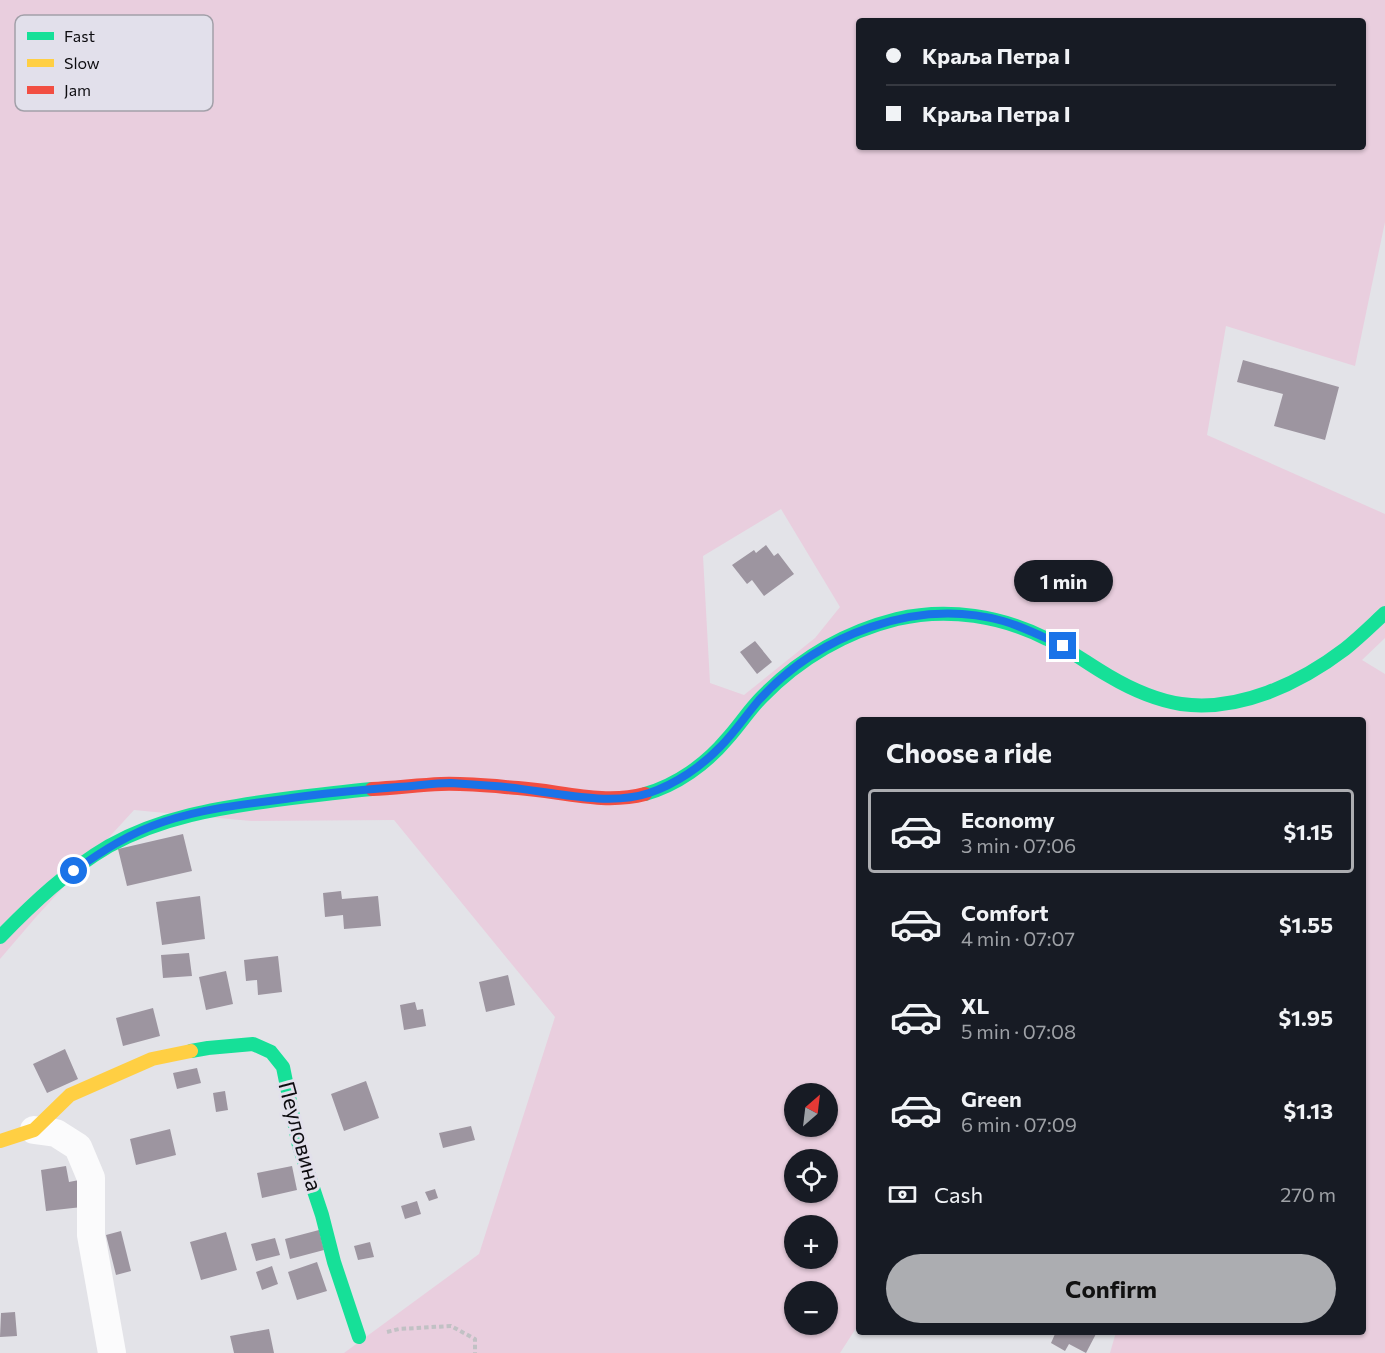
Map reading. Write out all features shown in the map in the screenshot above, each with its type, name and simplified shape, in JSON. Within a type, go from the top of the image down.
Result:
[{"type":"street","points":[[0,937],[47,893],[101,851],[126,837],[192,813],[318,794],[449,783],[519,788],[589,798],[622,799],[649,793],[680,779],[703,764],[760,699],[797,666],[839,640],[889,621],[922,615],[950,614],[1003,621],[1031,630],[1063,646],[1111,677],[1135,689],[1180,704],[1201,706],[1222,705],[1240,700],[1301,676],[1343,650],[1385,613]]},
{"type":"street","name":"Пеуловина","points":[[0,1141],[34,1130],[70,1095],[152,1059],[208,1048],[253,1044],[271,1052],[283,1067],[299,1146],[359,1337]]},
{"type":"street","points":[[34,1130],[56,1133],[78,1147],[91,1178],[91,1235],[112,1353]]},
{"type":"path","points":[[359,1337],[399,1329],[451,1326],[475,1339],[475,1353]]},
{"type":"shaded area","points":[[0,0],[1385,0],[1385,222],[1355,366],[1226,326],[1207,435],[1385,514],[1385,638],[1362,660],[1385,674],[1385,1353],[1110,1353],[1115,1335],[1366,1335],[1366,717],[856,717],[856,1328],[840,1353],[344,1353],[479,1254],[555,1017],[394,820],[251,821],[134,810],[0,959]],"holes":[[[781,509],[840,607],[815,638],[744,695],[710,683],[703,556]]]},
{"type":"building","points":[[1243,360],[1339,387],[1325,440],[1274,426],[1283,394],[1237,382]]},
{"type":"building","points":[[766,545],[774,556],[778,553],[794,574],[764,596],[752,580],[747,584],[732,565],[754,550],[756,553]]},
{"type":"building","points":[[755,641],[772,662],[757,674],[740,652]]},
{"type":"building","points":[[183,834],[192,871],[127,886],[118,849]]},
{"type":"building","points":[[341,891],[342,899],[378,896],[381,926],[344,929],[343,915],[325,917],[323,893]]},
{"type":"building","points":[[200,896],[205,939],[162,945],[156,902]]},
{"type":"building","points":[[189,953],[192,976],[163,978],[161,955]]},
{"type":"building","points":[[278,956],[282,992],[258,995],[257,980],[246,981],[244,960]]},
{"type":"building","points":[[226,971],[233,1004],[206,1010],[199,977]]},
{"type":"building","points":[[508,975],[515,1005],[486,1012],[479,982]]},
{"type":"building","points":[[415,1002],[417,1010],[423,1009],[426,1026],[404,1030],[400,1005]]},
{"type":"building","points":[[153,1008],[160,1036],[123,1046],[116,1018]]},
{"type":"building","points":[[65,1049],[78,1079],[47,1093],[33,1064]]},
{"type":"building","points":[[197,1068],[201,1083],[177,1089],[173,1073]]},
{"type":"building","points":[[366,1081],[379,1118],[344,1131],[331,1094]]},
{"type":"building","points":[[225,1091],[228,1110],[216,1112],[213,1093]]},
{"type":"building","points":[[471,1126],[475,1140],[443,1148],[439,1133]]},
{"type":"building","points":[[170,1129],[176,1155],[136,1165],[130,1139]]},
{"type":"building","points":[[66,1166],[69,1182],[79,1180],[82,1207],[46,1211],[41,1170]]},
{"type":"building","points":[[292,1166],[297,1190],[262,1198],[257,1173]]},
{"type":"building","points":[[435,1189],[438,1198],[429,1201],[425,1192]]},
{"type":"building","points":[[417,1201],[421,1214],[405,1219],[401,1206]]},
{"type":"building","points":[[319,1230],[324,1250],[290,1259],[285,1239]]},
{"type":"building","points":[[121,1231],[131,1271],[116,1275],[106,1235]]},
{"type":"building","points":[[226,1232],[237,1270],[201,1280],[190,1242]]},
{"type":"building","points":[[275,1238],[280,1255],[256,1261],[251,1244]]},
{"type":"building","points":[[370,1242],[374,1257],[358,1260],[354,1246]]},
{"type":"building","points":[[317,1262],[327,1291],[297,1300],[288,1272]]},
{"type":"building","points":[[272,1266],[278,1284],[262,1290],[256,1272]]},
{"type":"building","points":[[15,1312],[17,1336],[0,1337],[1,1313]]},
{"type":"building","points":[[269,1329],[274,1353],[234,1353],[230,1336]]},
{"type":"building","points":[[1055,1335],[1095,1335],[1086,1353],[1069,1344],[1065,1351],[1051,1343]]},
{"type":"traffic: fast","points":[[645,794],[668,785],[700,765],[719,748],[776,683],[807,659],[841,639],[897,619],[916,615],[955,614],[1012,624],[1055,643],[1117,681],[1144,693],[1181,704],[1203,705],[1225,704],[1246,699],[1288,684],[1345,649],[1385,613]]},
{"type":"traffic: fast","points":[[0,937],[65,876],[109,846],[149,828],[190,815],[233,806],[372,789]]},
{"type":"traffic: fast","points":[[191,1051],[253,1044],[271,1052],[283,1067],[299,1146],[359,1337]]},
{"type":"traffic: slow","points":[[0,1141],[34,1130],[70,1095],[152,1059],[191,1051]]},
{"type":"traffic: jam","points":[[372,789],[460,784],[598,798],[645,794]]},
{"type":"route","points":[[74,871],[101,851],[126,837],[192,813],[318,794],[449,783],[519,788],[589,798],[622,799],[649,793],[680,779],[703,764],[760,699],[797,666],[839,640],[889,621],[922,615],[977,616],[1031,630],[1063,646]]}]
